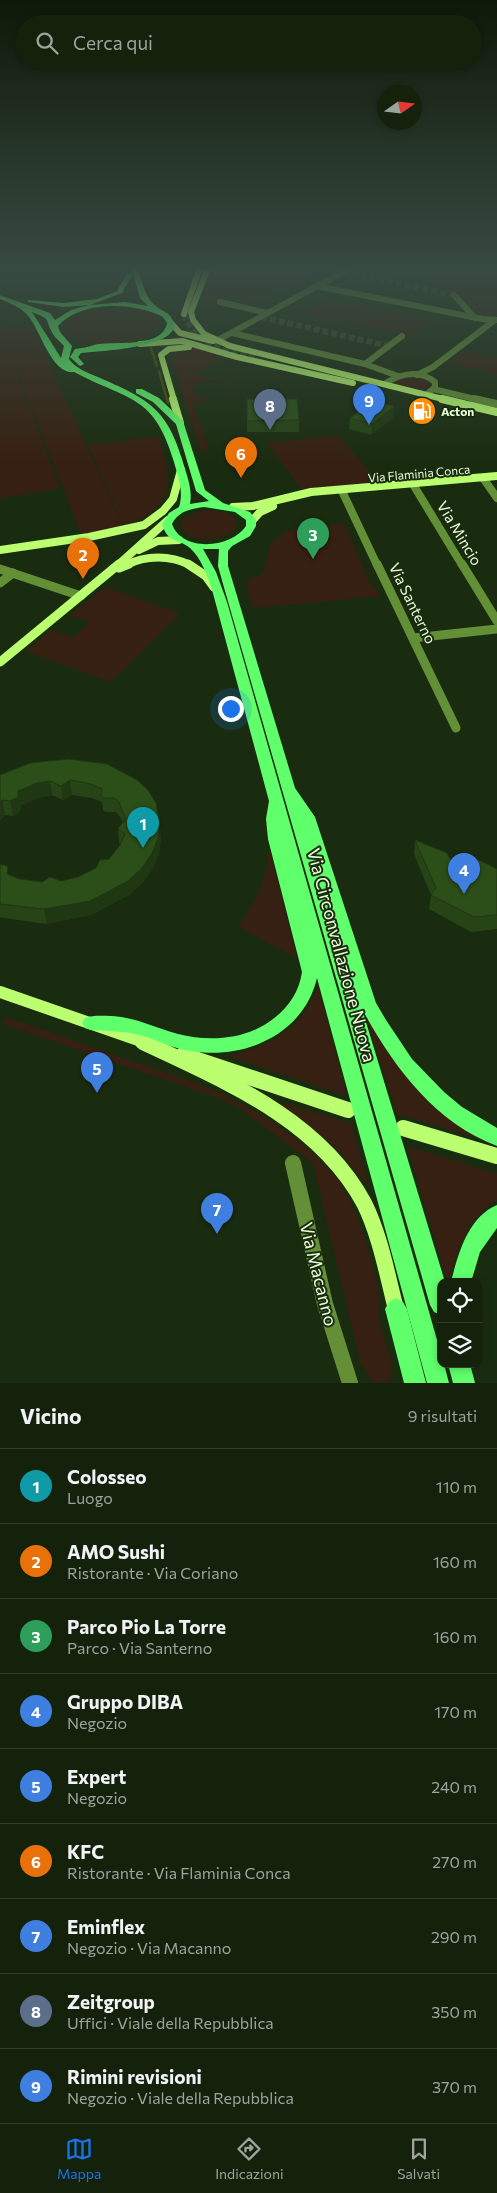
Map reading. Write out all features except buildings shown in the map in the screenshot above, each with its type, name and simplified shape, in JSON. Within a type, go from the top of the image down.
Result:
[{"type":"main road","points":[[43,335],[53,357],[73,371],[89,376]]},
{"type":"main road","points":[[132,345],[163,335]]},
{"type":"main road","points":[[186,335],[497,412]]},
{"type":"main road","points":[[208,335],[228,346]]},
{"type":"main road","points":[[60,337],[68,346],[66,362],[89,376],[142,401],[166,424],[187,489],[187,499],[183,509]]},
{"type":"main road","points":[[60,337],[78,344],[105,347]]},
{"type":"main road","points":[[180,423],[146,394],[84,366],[74,357],[82,350],[175,340],[328,379],[370,386]]},
{"type":"main road","points":[[216,351],[178,347],[169,349],[161,355],[201,491],[219,504]]},
{"type":"main road","points":[[255,358],[497,417]]},
{"type":"main road","points":[[89,537],[132,528],[154,519],[176,495],[181,470]]},
{"type":"main road","name":"Via Flaminia Conca","points":[[233,507],[251,507],[310,492],[414,486],[497,476]]},
{"type":"main road","name":"Via Flaminia Conca","points":[[251,522],[260,512],[285,502],[342,491]]},
{"type":"main road","points":[[0,662],[81,596],[156,530],[168,520],[183,509],[197,505],[219,504],[233,507],[245,514],[251,522],[246,534],[229,543],[211,546],[193,545],[180,540],[167,529],[168,520]]},
{"type":"main road","points":[[0,550],[89,537],[156,530]]},
{"type":"main road","points":[[118,565],[147,545],[158,541],[180,540]]},
{"type":"main road","name":"Via Circonvallazione Nuova","points":[[229,543],[223,551],[223,566],[437,1292]]},
{"type":"main road","name":"Via Circonvallazione Nuova","points":[[193,545],[202,554],[210,567],[221,602],[438,1383]]},
{"type":"main road","points":[[107,574],[132,562],[146,559],[165,558],[184,562],[195,566],[208,577],[221,602]]},
{"type":"main road","points":[[287,786],[308,817],[368,1004],[380,1026],[411,1073],[433,1095],[464,1118],[497,1137]]},
{"type":"main road","points":[[91,1023],[133,1026],[178,1041],[224,1046],[252,1040],[264,1034],[279,1025],[296,1009],[307,989],[310,972],[277,846],[272,816],[276,799]]},
{"type":"main road","points":[[0,992],[348,1110]]},
{"type":"main road","points":[[144,1042],[240,1089],[274,1110],[300,1128],[347,1174],[364,1204],[380,1250],[415,1383]]},
{"type":"main road","points":[[404,1128],[497,1156]]},
{"type":"main road","points":[[461,1278],[467,1256],[485,1223],[497,1215]]},
{"type":"main road","points":[[460,1368],[464,1383]]},
{"type":"main road","points":[[467,1368],[469,1383]]},
{"type":"street","points":[[216,340],[228,335]]},
{"type":"street","points":[[239,335],[365,364],[398,376]]},
{"type":"street","points":[[384,384],[398,376],[417,374],[433,367],[477,335]]},
{"type":"street","points":[[365,364],[402,336]]},
{"type":"street","points":[[428,377],[433,367]]},
{"type":"street","points":[[417,374],[428,377],[435,382],[433,389],[426,395]]},
{"type":"street","points":[[433,389],[497,404]]},
{"type":"street","points":[[483,478],[497,498]]},
{"type":"street","name":"Via Mincio","points":[[414,486],[497,621]]},
{"type":"street","name":"Via Santerno","points":[[342,491],[456,728]]},
{"type":"street","points":[[0,569],[81,596]]},
{"type":"street","points":[[0,583],[13,573]]},
{"type":"street","points":[[413,638],[497,629]]},
{"type":"street","name":"Via Macanno","points":[[293,1163],[326,1304],[350,1383]]},
{"type":"street","points":[[396,1310],[392,1323],[406,1383]]},
{"type":"shaded area","points":[[0,335],[36,335],[123,527],[81,534],[5,341],[60,488],[0,498]]},
{"type":"shaded area","points":[[70,335],[151,335],[129,342],[114,343],[98,343]]},
{"type":"shaded area","points":[[197,349],[252,365],[220,358],[196,374],[225,380],[234,385],[237,389],[234,394],[230,395],[235,391],[234,386],[219,380],[202,382],[193,387],[193,392],[201,397],[220,399],[207,399],[205,402],[193,403],[209,450],[201,451],[172,360],[179,352]]},
{"type":"shaded area","points":[[464,351],[497,358],[497,376],[488,374],[489,372],[447,364]]},
{"type":"shaded area","points":[[403,377],[419,377],[428,380],[430,385],[424,391],[393,383]]},
{"type":"shaded area","points":[[338,435],[382,485],[302,490],[267,443]]},
{"type":"shaded area","points":[[158,436],[168,480],[162,502],[141,519],[123,525],[88,445]]},
{"type":"shaded area","points":[[205,510],[226,512],[236,520],[236,528],[230,533],[215,538],[206,539],[190,536],[180,525],[184,517]]},
{"type":"shaded area","points":[[344,524],[369,581],[381,596],[253,608],[246,581],[263,573],[270,546],[276,539],[293,529]]},
{"type":"shaded area","points":[[105,587],[180,613],[111,682],[26,651],[51,630],[73,637],[90,622],[70,615]]},
{"type":"shaded area","points":[[269,848],[297,958],[238,927],[260,890],[266,870]]},
{"type":"shaded area","points":[[318,986],[347,1096],[228,1056],[258,1047],[283,1033],[303,1014]]},
{"type":"shaded area","points":[[362,1005],[378,1038],[413,1082],[488,1141],[397,1114]]},
{"type":"shaded area","points":[[6,1017],[202,1085],[258,1113],[310,1150],[338,1180],[345,1191],[358,1219],[369,1251],[380,1297],[379,1314],[381,1328],[391,1360],[392,1369],[389,1383],[373,1382],[360,1362],[313,1163],[239,1108],[218,1098],[3,1024]]},
{"type":"shaded area","points":[[277,1101],[352,1124],[369,1188],[333,1145]]},
{"type":"shaded area","points":[[407,1146],[497,1174],[497,1200],[487,1207],[471,1225],[460,1246],[450,1278],[446,1278]]},
{"type":"waterway","points":[[151,348],[157,366]]},
{"type":"waterway","points":[[159,371],[167,400]]},
{"type":"tunnel","points":[[198,335],[213,345],[255,358]]},
{"type":"tunnel","points":[[338,335],[389,346]]},
{"type":"place","name":"Acton","points":[[422,411]]},
{"type":"place","name":"Rimini revisioni","points":[[369,425]]},
{"type":"place","name":"Zeitgroup","points":[[270,430]]},
{"type":"place","name":"KFC","points":[[241,478]]},
{"type":"place","name":"Parco Pio La Torre","points":[[313,559]]},
{"type":"place","name":"AMO Sushi","points":[[83,579]]},
{"type":"place","name":"Colosseo","points":[[143,848]]},
{"type":"place","name":"Gruppo DIBA","points":[[464,894]]},
{"type":"place","name":"Expert","points":[[97,1093]]},
{"type":"place","name":"Eminflex","points":[[217,1234]]}]
